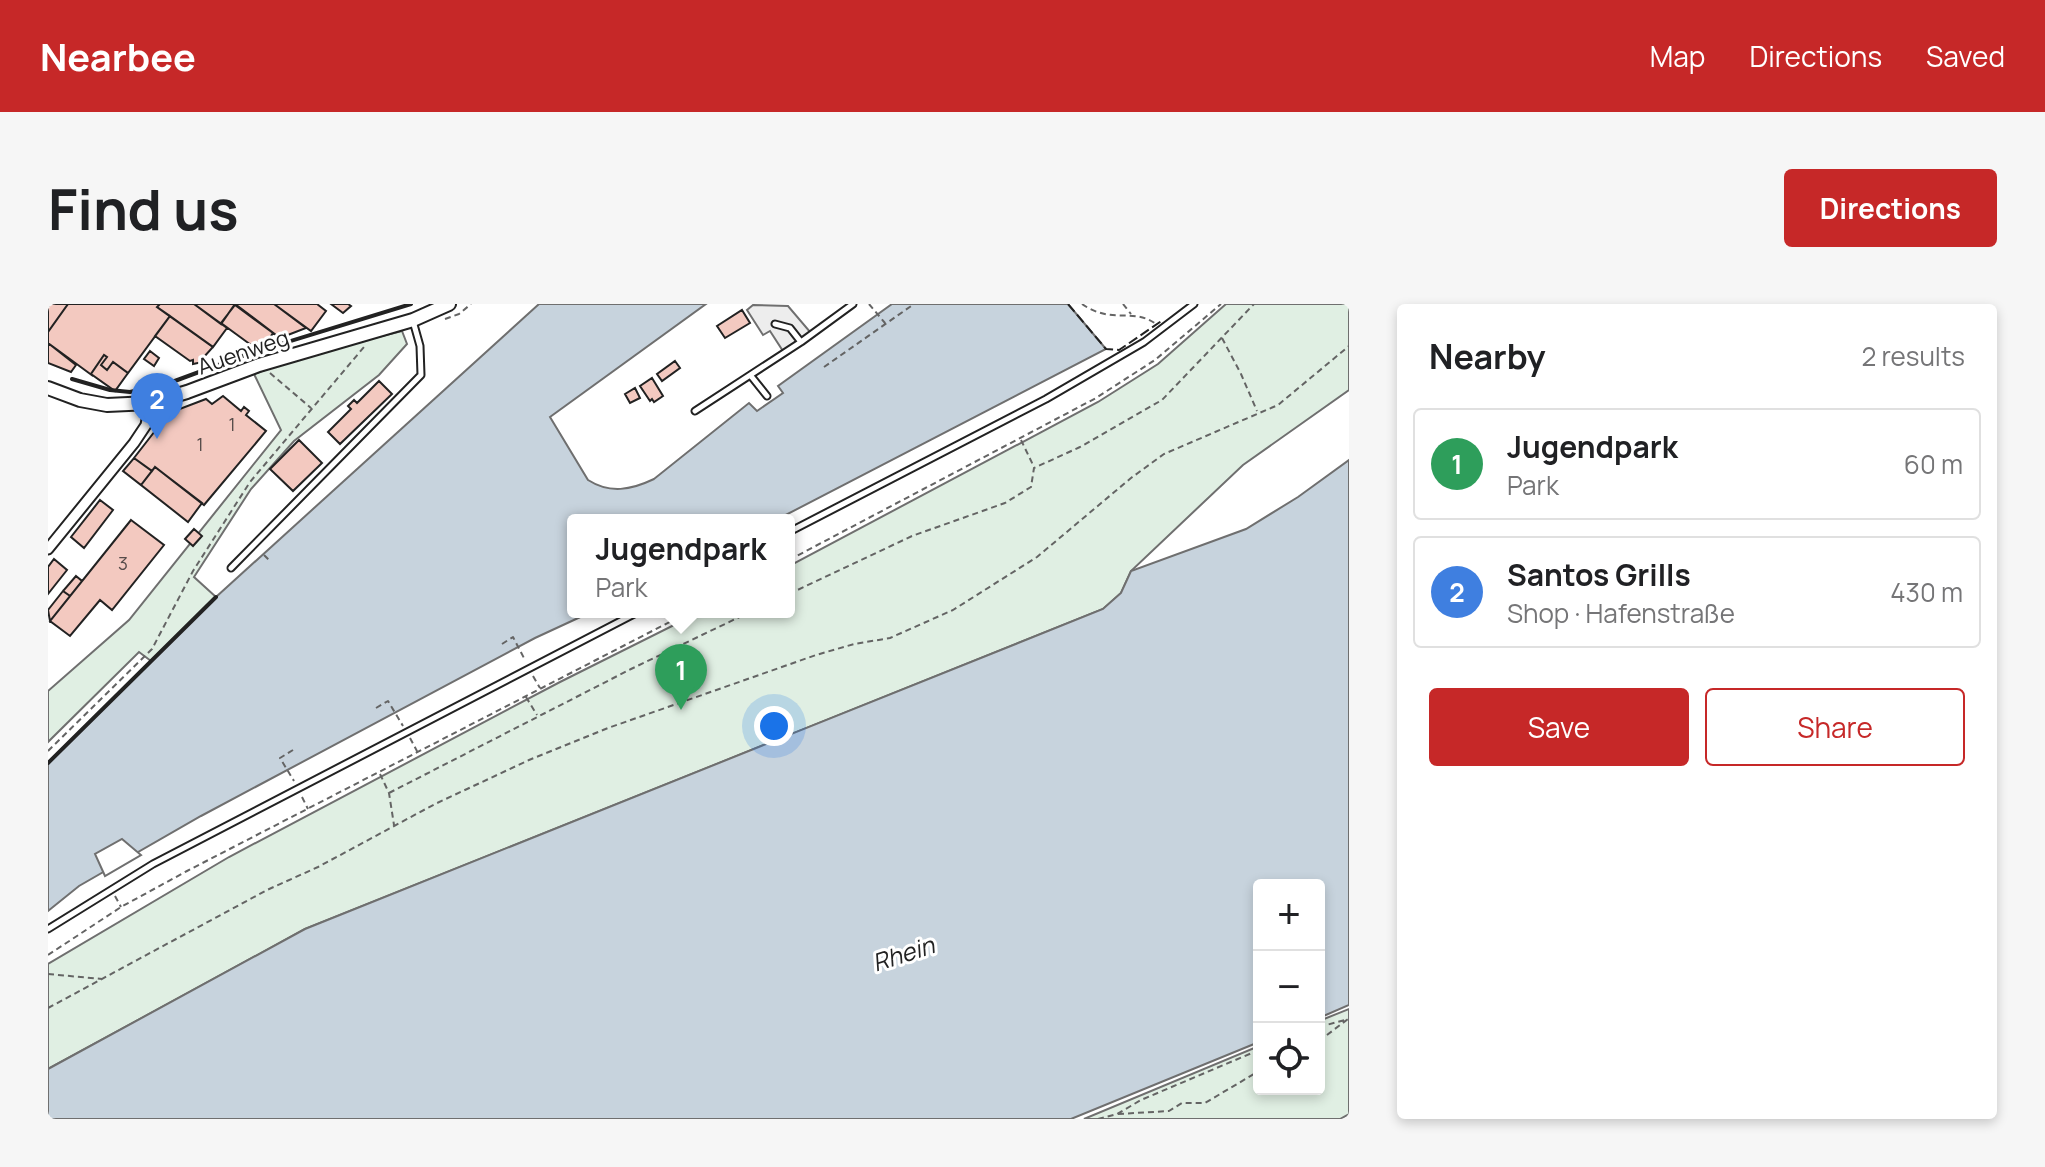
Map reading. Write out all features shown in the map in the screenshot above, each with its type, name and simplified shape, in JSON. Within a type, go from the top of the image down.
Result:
[{"type":"street","name":"Auenweg","points":[[48,388],[80,400],[107,405],[150,403],[259,365],[413,320],[449,304]]},
{"type":"street","points":[[48,549],[134,443],[146,425],[150,403]]},
{"type":"lane","points":[[695,411],[751,376],[853,304]]},
{"type":"lane","points":[[795,529],[1046,399],[1144,342],[1194,304]]},
{"type":"lane","points":[[231,568],[421,375],[420,346],[413,320]]},
{"type":"lane","points":[[775,324],[790,328],[801,342]]},
{"type":"lane","points":[[751,376],[767,396]]},
{"type":"lane","points":[[48,929],[111,888],[627,618]]},
{"type":"path","points":[[459,314],[471,304]]},
{"type":"path","points":[[869,304],[885,324]]},
{"type":"path","points":[[824,367],[914,304]]},
{"type":"path","points":[[1082,304],[1109,317],[1142,316],[1163,329]]},
{"type":"path","points":[[1123,304],[1132,315]]},
{"type":"path","points":[[795,557],[1096,398],[1155,360],[1221,304]]},
{"type":"path","points":[[1034,468],[1080,447],[1162,400],[1254,304]]},
{"type":"path","points":[[1221,336],[1257,413]]},
{"type":"path","points":[[1144,342],[1155,360]]},
{"type":"path","points":[[48,751],[152,649],[193,571],[250,482],[368,343]]},
{"type":"path","points":[[48,1008],[267,890],[318,867],[495,775],[608,728],[816,655],[890,638],[953,610],[1037,557],[1164,454],[1278,405],[1349,346]]},
{"type":"path","points":[[259,365],[312,408]]},
{"type":"path","points":[[795,591],[912,536],[1005,503],[1031,487],[1034,468],[1021,439]]},
{"type":"path","points":[[264,555],[270,561]]},
{"type":"path","points":[[48,955],[121,907],[677,618]]},
{"type":"path","points":[[389,793],[738,618]]},
{"type":"path","points":[[502,644],[513,637],[541,689]]},
{"type":"path","points":[[526,696],[538,716]]},
{"type":"path","points":[[376,708],[388,701],[418,753]]},
{"type":"path","points":[[293,750],[280,758],[308,809]]},
{"type":"path","points":[[379,773],[389,793],[394,826]]},
{"type":"path","points":[[111,888],[121,907]]},
{"type":"path","points":[[48,974],[104,979]]},
{"type":"path","points":[[1325,1025],[1348,1018]]},
{"type":"path","points":[[1325,1036],[1348,1018]]},
{"type":"path","points":[[1117,1114],[1141,1100],[1253,1053]]},
{"type":"path","points":[[1098,1119],[1117,1114],[1169,1111],[1182,1103],[1205,1103],[1253,1075]]},
{"type":"green space","points":[[1226,304],[1349,304],[1349,390],[1243,465],[1131,571],[1121,593],[1103,609],[305,929],[48,1069],[48,964],[229,857],[688,618],[795,618],[795,563],[1098,402],[1158,364]]},
{"type":"green space","points":[[402,331],[407,344],[379,375],[294,441],[251,489],[194,577],[216,597],[151,661],[139,652],[48,742],[48,691],[129,620],[281,430],[254,374],[306,355]]},
{"type":"green space","points":[[1349,1009],[1349,1114],[1340,1119],[1084,1119],[1253,1049],[1253,1095],[1325,1095],[1325,1019]]},
{"type":"shaded area","points":[[753,305],[788,306],[811,333],[783,351],[770,331],[763,335],[747,310]]},
{"type":"water","points":[[539,304],[706,304],[550,417],[588,480],[612,489],[629,488],[654,479],[749,403],[757,411],[783,393],[778,386],[892,304],[1068,304],[1106,349],[788,514],[567,514],[567,618],[578,618],[201,816],[79,886],[48,911],[48,763],[216,597]]},
{"type":"water","name":"Rhein","points":[[1349,460],[1349,1005],[1325,1015],[1325,879],[1253,879],[1253,1044],[1071,1119],[48,1119],[48,1069],[305,929],[1103,609],[1121,593],[1131,571],[1246,529]]},
{"type":"pier","points":[[122,839],[141,855],[105,876],[95,854]]},
{"type":"building","points":[[50,304],[68,304],[48,332],[48,307]]},
{"type":"building","points":[[68,304],[160,304],[157,307],[170,316],[128,373],[113,362],[107,370],[101,365],[107,357],[104,355],[91,374],[93,376],[48,343],[48,332]]},
{"type":"building","points":[[160,304],[194,304],[227,328],[213,347],[157,307]]},
{"type":"building","points":[[194,304],[235,304],[221,324]]},
{"type":"building","points":[[235,304],[274,304],[306,328],[280,338]]},
{"type":"building","points":[[274,304],[317,304],[326,311],[311,331]]},
{"type":"building","points":[[331,304],[348,304],[351,306],[343,313]]},
{"type":"building","points":[[235,305],[273,333],[269,339],[251,345],[221,323]]},
{"type":"building","points":[[742,310],[750,323],[725,338],[717,326]]},
{"type":"building","points":[[170,316],[213,347],[203,362],[193,364],[193,360],[190,361],[155,336]]},
{"type":"building","points":[[48,343],[76,365],[71,372],[48,363]]},
{"type":"building","points":[[150,351],[159,358],[154,366],[144,359]]},
{"type":"building","points":[[104,355],[107,357],[101,365],[107,370],[113,362],[128,373],[115,391],[91,374]]},
{"type":"building","points":[[675,361],[680,368],[662,381],[657,374]]},
{"type":"building","points":[[652,378],[663,396],[654,402],[640,386]]},
{"type":"building","points":[[379,381],[392,394],[340,444],[328,432],[351,409],[348,406],[354,400],[357,403]]},
{"type":"building","points":[[635,388],[640,398],[630,403],[625,394]]},
{"type":"building","points":[[223,396],[241,411],[244,407],[249,411],[246,415],[266,431],[204,505],[155,467],[152,471],[134,458],[169,413],[206,399],[212,404]]},
{"type":"building","points":[[299,440],[322,463],[293,491],[270,469]]},
{"type":"building","points":[[134,458],[152,471],[141,485],[123,471]]},
{"type":"building","points":[[155,467],[202,503],[188,522],[141,485]]},
{"type":"building","points":[[100,500],[113,510],[84,548],[71,537]]},
{"type":"building","points":[[131,520],[164,545],[112,610],[100,600],[70,636],[50,621]]},
{"type":"building","points":[[194,529],[202,536],[193,546],[185,539]]},
{"type":"building","points":[[54,559],[67,570],[48,594],[48,567]]},
{"type":"building","points":[[76,576],[82,581],[70,596],[63,591]]},
{"type":"building","points":[[63,591],[70,596],[50,621],[48,610]]},
{"type":"fence","points":[[1068,304],[1106,349],[1119,350],[1163,320]]},
{"type":"wall","points":[[72,379],[110,390],[130,392],[172,382],[245,355],[411,304]]},
{"type":"wall","points":[[48,763],[216,597]]},
{"type":"place","name":"Santos Grills","points":[[157,439]]},
{"type":"place","name":"Jugendpark","points":[[681,710]]}]
